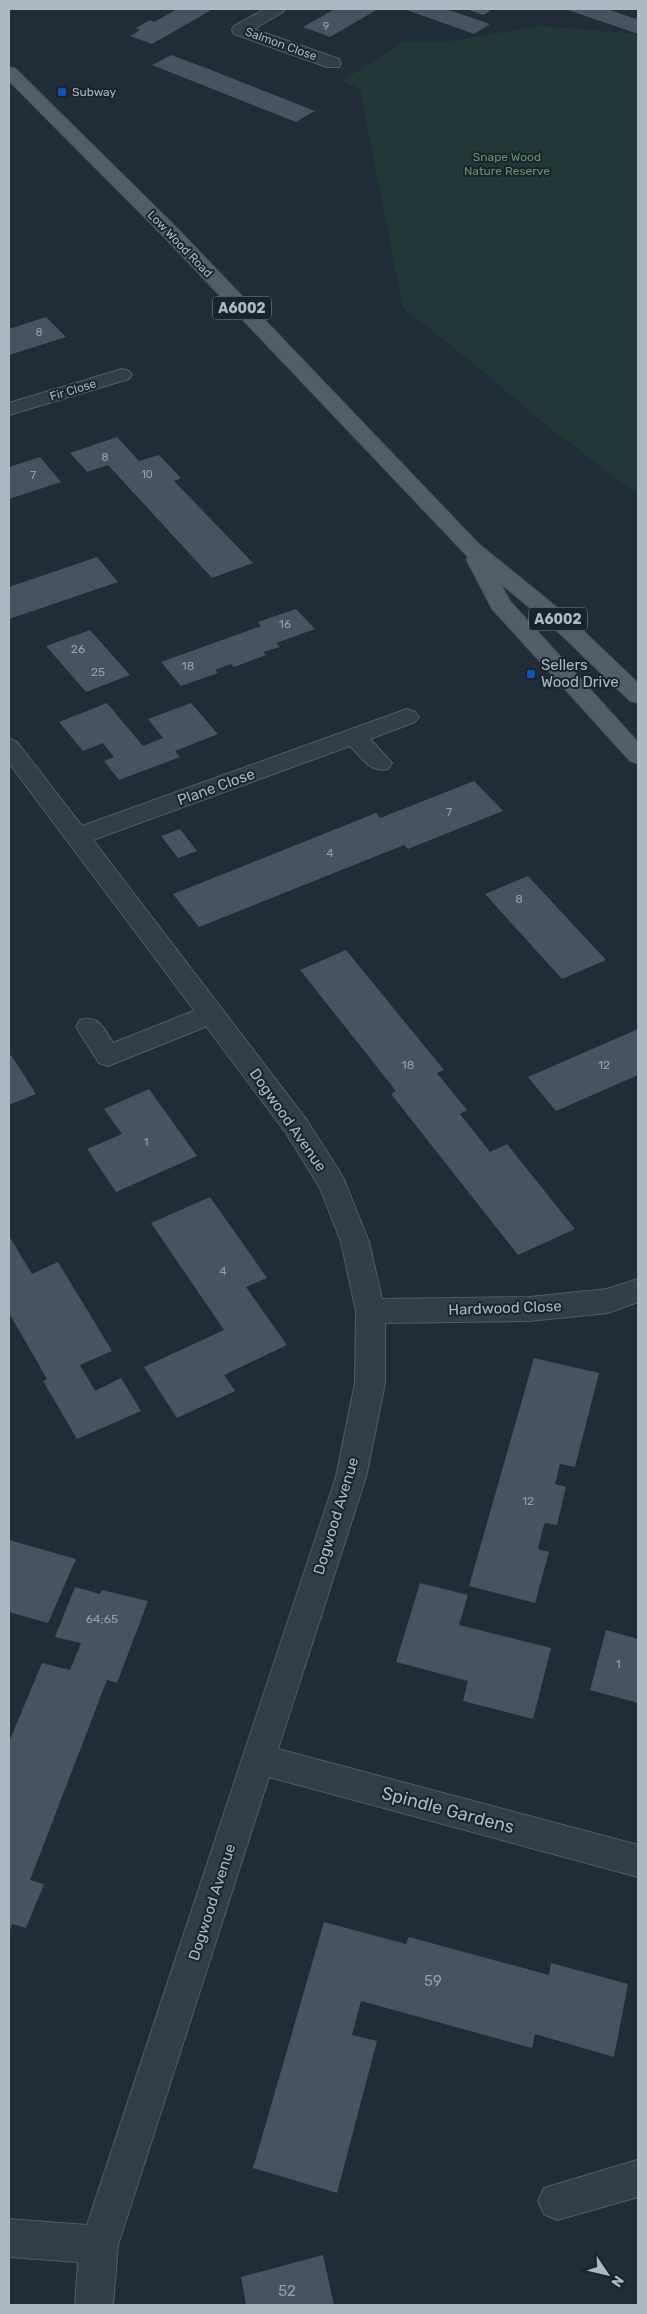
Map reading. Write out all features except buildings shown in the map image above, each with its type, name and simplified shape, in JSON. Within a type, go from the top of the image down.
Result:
[{"type":"main road","name":"Low Wood Road","points":[[9,72],[172,234],[471,549],[561,622],[638,696]]},
{"type":"main road","name":"Low Wood Road","points":[[471,549],[500,604],[638,756]]},
{"type":"street","name":"Salmon Close","points":[[277,9],[240,30],[333,63]]},
{"type":"street","name":"Fir Close","points":[[22,411],[122,375]]},
{"type":"street","name":"Plane Close","points":[[77,837],[407,717]]},
{"type":"street","points":[[354,736],[380,763]]},
{"type":"street","name":"Dogwood Avenue","points":[[9,747],[296,1126],[332,1185],[355,1242],[370,1311],[370,1383],[351,1477],[99,2246],[94,2305]]},
{"type":"street","points":[[89,1027],[108,1056],[211,1014]]},
{"type":"street","name":"Hardwood Close","points":[[370,1311],[529,1309],[608,1301],[638,1290]]},
{"type":"street","name":"Spindle Gardens","points":[[258,1759],[638,1860]]},
{"type":"street","points":[[557,2201],[638,2178]]},
{"type":"street","points":[[9,2238],[99,2246]]},
{"type":"green space","name":"Snape Wood Nature Reserve","points":[[540,26],[638,34],[638,495],[545,424],[468,359],[403,308],[360,89],[342,81],[403,42],[445,42]]},
{"type":"place","name":"Subway","points":[[62,92]]},
{"type":"place","name":"Sellers Wood Drive","points":[[531,674]]}]
